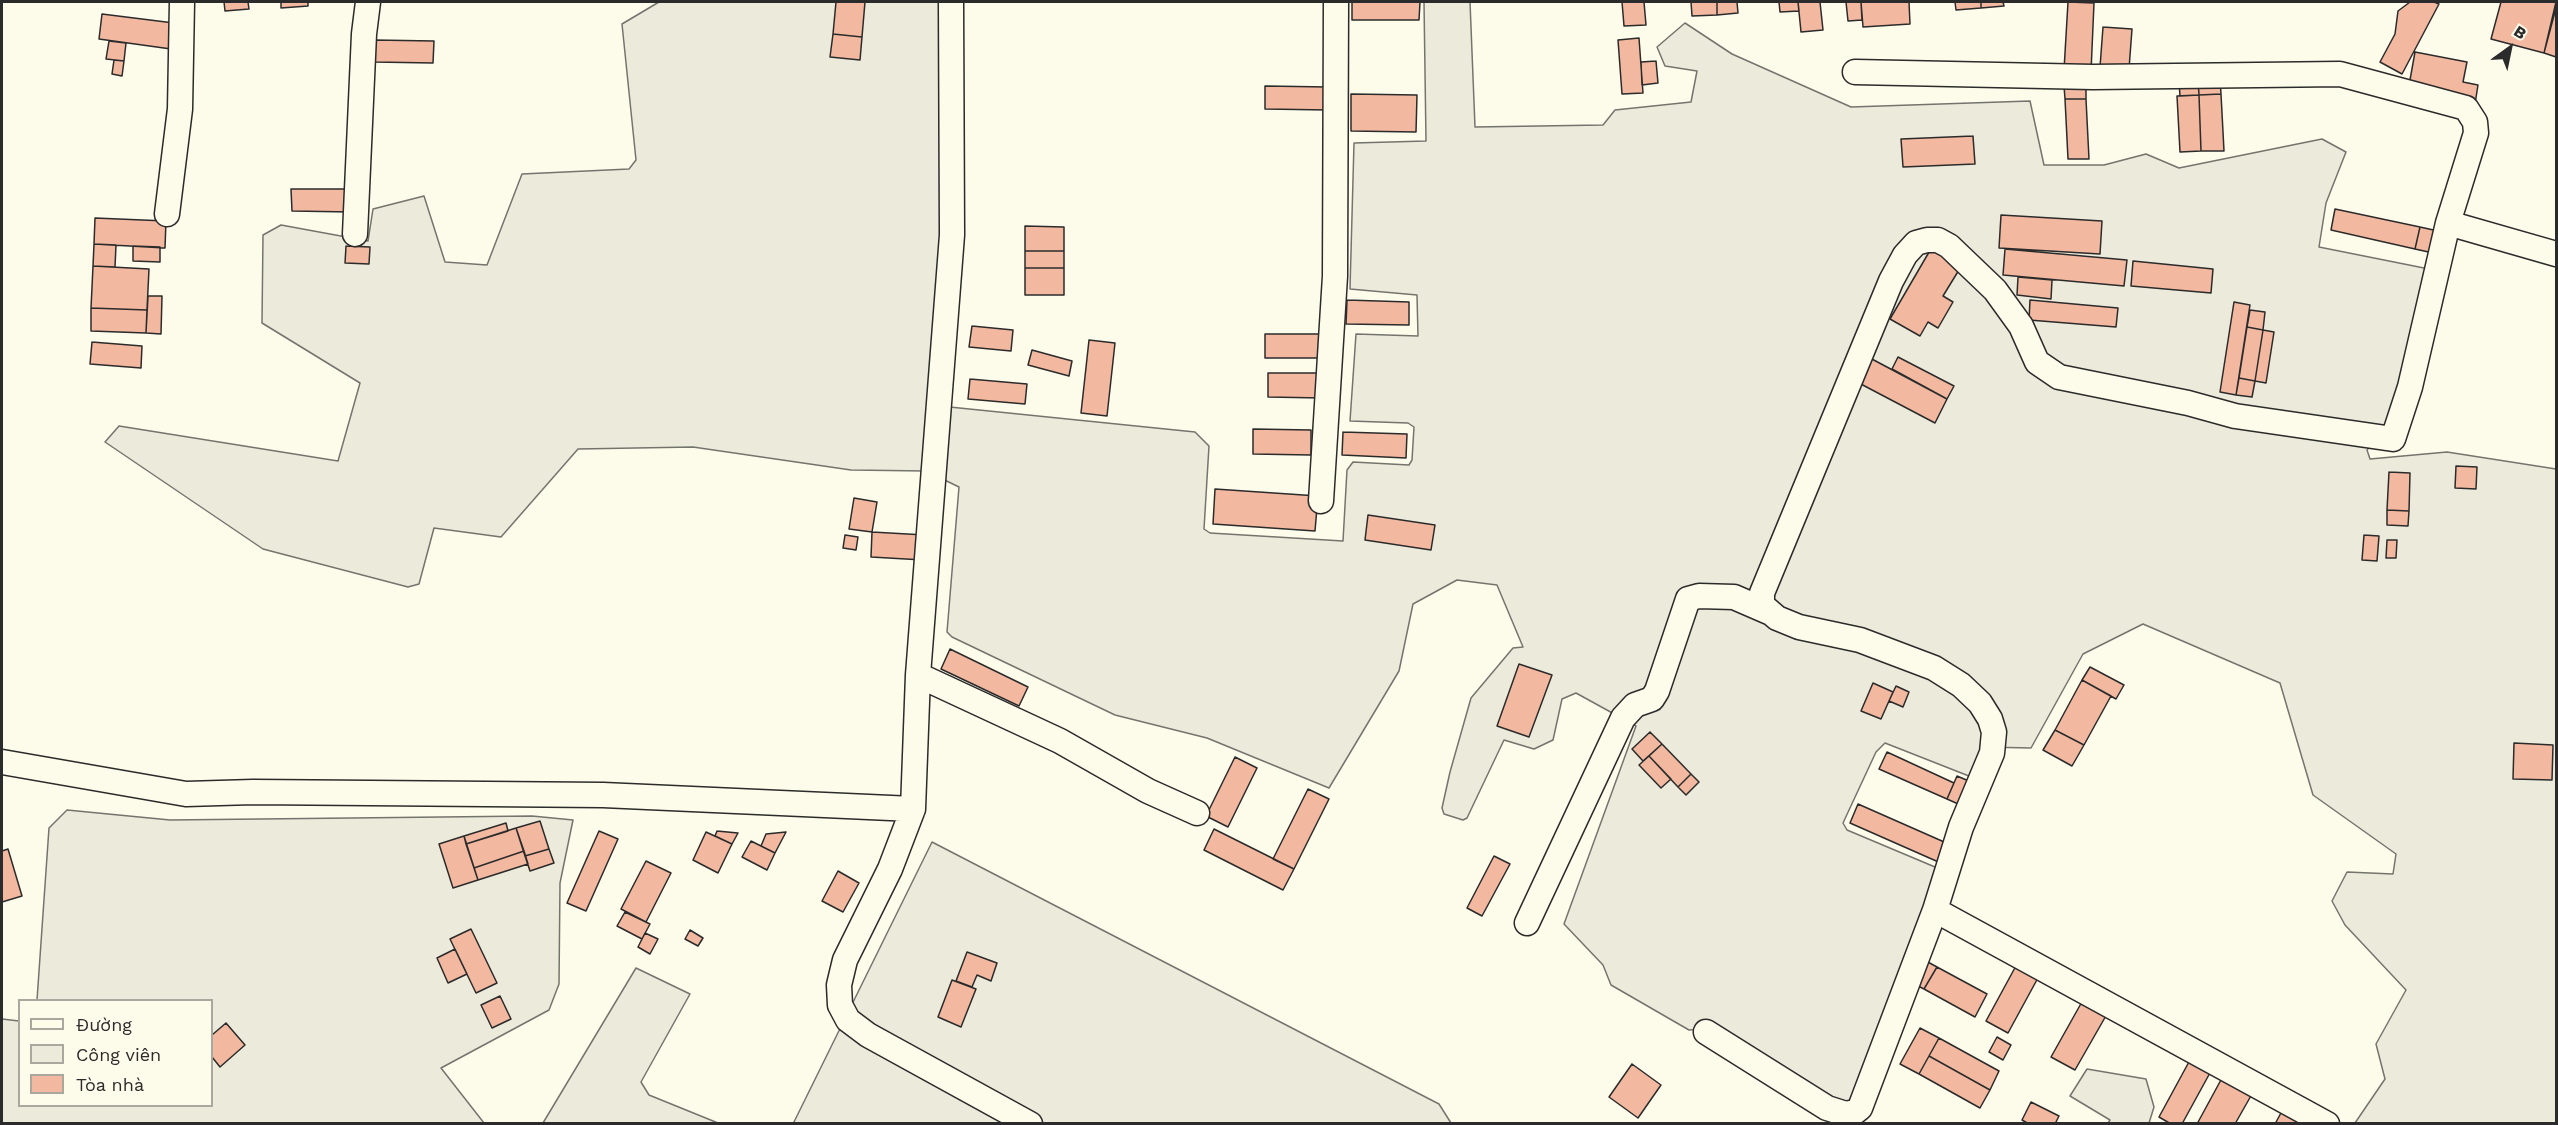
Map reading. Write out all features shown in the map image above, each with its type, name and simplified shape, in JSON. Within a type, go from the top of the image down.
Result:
[{"type":"street","points":[[167,214],[180,109],[182,2]]},
{"type":"street","points":[[355,234],[364,34],[368,2]]},
{"type":"street","points":[[951,2],[952,235],[918,675],[913,809],[890,869],[845,960],[839,985],[840,1005],[848,1020],[868,1035],[1030,1124]]},
{"type":"street","points":[[1321,501],[1335,276],[1336,2]]},
{"type":"street","points":[[1771,613],[1762,606],[1762,593],[1773,564],[1891,281],[1905,255],[1916,243],[1938,240],[1966,261],[2010,308],[2031,344],[2037,362],[2059,376],[2188,403],[2235,416],[2393,439],[2407,399],[2448,223],[2476,133],[2472,115],[2466,108],[2340,74],[2093,77],[1855,72]]},
{"type":"street","points":[[2448,223],[2556,254]]},
{"type":"street","points":[[1527,923],[1623,718],[1635,705],[1652,699],[1657,691],[1688,599],[1700,596],[1734,597],[1798,627],[1860,640],[1934,668],[1961,686],[1980,703],[1990,719],[1994,732],[1992,753],[1961,827],[1935,910],[1860,1108],[1846,1114],[1827,1108],[1706,1032]]},
{"type":"street","points":[[918,675],[1060,741],[1148,791],[1197,813]]},
{"type":"street","points":[[2,762],[186,794],[254,792],[603,795],[913,809]]},
{"type":"street","points":[[1935,910],[2327,1124]]},
{"type":"green space","points":[[659,2],[940,2],[946,236],[930,405],[1195,432],[1209,446],[1204,529],[1210,533],[1343,541],[1347,470],[1353,462],[1409,465],[1412,460],[1414,427],[1408,423],[1350,421],[1356,334],[1418,336],[1417,295],[1350,289],[1354,143],[1426,141],[1424,2],[1470,2],[1475,127],[1603,125],[1615,110],[1691,102],[1697,71],[1665,66],[1657,47],[1685,23],[1732,54],[1851,107],[2030,101],[2044,165],[2104,165],[2146,154],[2179,168],[2322,139],[2346,152],[2326,203],[2319,247],[2429,269],[2388,428],[2367,450],[2370,459],[2447,452],[2556,469],[2556,1123],[2355,1123],[2385,1079],[2376,1044],[2406,990],[2345,925],[2332,901],[2347,872],[2393,874],[2396,854],[2313,795],[2280,683],[2143,624],[2083,654],[2031,748],[1984,747],[1974,778],[1885,743],[1876,752],[1843,823],[1847,830],[1935,867],[1940,877],[1848,1109],[1707,1029],[1689,1030],[1611,985],[1603,965],[1564,924],[1636,726],[1576,693],[1562,699],[1553,740],[1534,749],[1504,740],[1467,818],[1463,820],[1444,814],[1442,808],[1450,772],[1471,698],[1513,648],[1523,647],[1497,585],[1457,580],[1413,604],[1399,671],[1329,788],[1207,738],[1115,715],[952,637],[947,632],[959,487],[926,471],[851,470],[693,447],[578,449],[501,537],[434,528],[419,584],[408,587],[263,549],[105,442],[119,426],[338,461],[360,383],[262,323],[263,235],[281,225],[368,241],[373,209],[424,196],[445,262],[487,265],[522,174],[629,169],[636,160],[622,24]]},
{"type":"green space","points":[[67,810],[170,820],[532,816],[573,820],[560,883],[559,984],[549,1010],[441,1068],[484,1123],[2,1123],[2,1019],[18,1021],[18,1107],[213,1107],[213,999],[37,999],[49,828]]},
{"type":"green space","points":[[932,842],[1439,1104],[1451,1123],[793,1124]]},
{"type":"green space","points":[[636,968],[690,994],[641,1082],[649,1095],[718,1123],[543,1123]]},
{"type":"green space","points":[[2087,1069],[2146,1079],[2154,1107],[2149,1123],[2108,1123],[2110,1120],[2070,1096]]},
{"type":"building","points":[[224,2],[248,2],[249,9],[225,11]]},
{"type":"building","points":[[281,2],[308,2],[308,6],[281,8]]},
{"type":"building","points":[[836,2],[865,2],[862,37],[833,34]]},
{"type":"building","points":[[1352,2],[1420,2],[1419,20],[1352,20]]},
{"type":"building","points":[[1622,2],[1644,2],[1646,25],[1624,26]]},
{"type":"building","points":[[1691,2],[1717,2],[1717,15],[1692,16]]},
{"type":"building","points":[[1717,2],[1737,2],[1738,13],[1717,15]]},
{"type":"building","points":[[1779,2],[1798,2],[1799,11],[1780,12]]},
{"type":"building","points":[[1798,2],[1820,2],[1823,30],[1801,32]]},
{"type":"building","points":[[1846,2],[1861,2],[1862,20],[1848,21]]},
{"type":"building","points":[[1861,2],[1909,2],[1910,24],[1863,27]]},
{"type":"building","points":[[1955,2],[1981,2],[1981,8],[1956,10]]},
{"type":"building","points":[[1981,2],[2003,2],[2004,6],[1981,8]]},
{"type":"building","points":[[2068,2],[2094,3],[2091,72],[2064,70]]},
{"type":"building","points":[[2410,2],[2439,4],[2402,74],[2380,62],[2395,34],[2398,11]]},
{"type":"building","points":[[2501,2],[2556,2],[2544,53],[2491,39]]},
{"type":"building","points":[[2556,8],[2556,57],[2544,53]]},
{"type":"building","points":[[102,14],[174,23],[171,49],[99,39]]},
{"type":"building","points":[[2103,27],[2132,29],[2129,69],[2100,67]]},
{"type":"building","points":[[833,34],[862,37],[860,60],[830,57]]},
{"type":"building","points":[[1639,38],[1643,93],[1622,94],[1618,40]]},
{"type":"building","points":[[374,40],[434,41],[433,63],[374,62]]},
{"type":"building","points":[[109,41],[126,43],[124,61],[106,59]]},
{"type":"building","points":[[2415,52],[2467,62],[2463,82],[2478,85],[2475,104],[2408,91]]},
{"type":"building","points":[[114,60],[124,61],[122,76],[112,74]]},
{"type":"building","points":[[1656,61],[1658,83],[1642,85],[1641,62]]},
{"type":"building","points":[[2220,78],[2221,94],[2199,95],[2198,79]]},
{"type":"building","points":[[2198,81],[2199,95],[2180,96],[2179,82]]},
{"type":"building","points":[[2086,85],[2086,99],[2065,99],[2064,86]]},
{"type":"building","points":[[1265,86],[1328,87],[1328,110],[1265,109]]},
{"type":"building","points":[[1351,94],[1417,95],[1416,132],[1351,131]]},
{"type":"building","points":[[2221,94],[2224,151],[2201,151],[2199,95]]},
{"type":"building","points":[[2199,95],[2201,151],[2180,152],[2177,96]]},
{"type":"building","points":[[2065,99],[2086,99],[2089,159],[2068,159]]},
{"type":"building","points":[[1973,136],[1975,164],[1903,167],[1901,139]]},
{"type":"building","points":[[291,189],[351,189],[351,212],[292,211]]},
{"type":"building","points":[[2335,209],[2420,227],[2415,249],[2331,230]]},
{"type":"building","points":[[2001,215],[2102,221],[2100,254],[1999,248]]},
{"type":"building","points":[[95,218],[166,221],[165,248],[94,244]]},
{"type":"building","points":[[1025,226],[1064,227],[1064,251],[1025,251]]},
{"type":"building","points":[[2420,227],[2438,231],[2433,253],[2415,249]]},
{"type":"building","points":[[94,244],[116,245],[115,267],[93,266]]},
{"type":"building","points":[[133,246],[160,247],[160,262],[133,261]]},
{"type":"building","points":[[346,246],[370,247],[369,264],[345,263]]},
{"type":"building","points":[[1932,247],[1962,265],[1943,296],[1953,302],[1938,328],[1928,322],[1920,336],[1890,319]]},
{"type":"building","points":[[2005,249],[2127,260],[2124,286],[2003,275]]},
{"type":"building","points":[[1025,251],[1064,251],[1064,268],[1025,268]]},
{"type":"building","points":[[2133,261],[2213,269],[2211,293],[2131,286]]},
{"type":"building","points":[[93,266],[149,269],[147,310],[91,308]]},
{"type":"building","points":[[1025,268],[1064,268],[1064,295],[1025,295]]},
{"type":"building","points":[[2018,277],[2052,280],[2051,299],[2017,295]]},
{"type":"building","points":[[148,296],[162,296],[161,334],[146,333]]},
{"type":"building","points":[[1347,300],[1409,302],[1409,325],[1346,324]]},
{"type":"building","points":[[2030,300],[2118,308],[2116,327],[2029,320]]},
{"type":"building","points":[[2234,302],[2250,305],[2236,395],[2220,392]]},
{"type":"building","points":[[91,308],[147,310],[146,333],[91,331]]},
{"type":"building","points":[[2250,310],[2265,312],[2263,330],[2247,327]]},
{"type":"building","points":[[972,326],[1013,330],[1011,351],[969,347]]},
{"type":"building","points":[[2247,327],[2263,330],[2255,381],[2239,378]]},
{"type":"building","points":[[2263,330],[2274,332],[2266,383],[2255,381]]},
{"type":"building","points":[[1265,334],[1325,334],[1325,358],[1265,358]]},
{"type":"building","points":[[1089,340],[1115,343],[1107,416],[1081,413]]},
{"type":"building","points":[[92,342],[142,346],[141,368],[90,364]]},
{"type":"building","points":[[1032,350],[1072,361],[1069,376],[1028,365]]},
{"type":"building","points":[[1898,357],[1954,386],[1947,399],[1892,369]]},
{"type":"building","points":[[1870,358],[1947,399],[1935,423],[1857,382]]},
{"type":"building","points":[[1268,373],[1323,373],[1322,398],[1268,397]]},
{"type":"building","points":[[2239,378],[2255,381],[2252,397],[2236,395]]},
{"type":"building","points":[[970,379],[1027,384],[1025,404],[968,399]]},
{"type":"building","points":[[1253,429],[1311,430],[1311,455],[1253,454]]},
{"type":"building","points":[[1343,432],[1407,434],[1406,458],[1342,455]]},
{"type":"building","points":[[2456,466],[2477,467],[2476,489],[2455,488]]},
{"type":"building","points":[[2389,472],[2410,473],[2409,511],[2387,510]]},
{"type":"building","points":[[1215,489],[1318,496],[1315,531],[1213,524]]},
{"type":"building","points":[[854,498],[877,502],[872,532],[849,529]]},
{"type":"building","points":[[2387,510],[2409,511],[2408,526],[2387,525]]},
{"type":"building","points":[[1368,515],[1435,525],[1431,550],[1365,540]]},
{"type":"building","points":[[872,532],[925,535],[923,560],[871,557]]},
{"type":"building","points":[[845,535],[858,537],[856,550],[843,548]]},
{"type":"building","points":[[2364,535],[2379,536],[2377,561],[2362,560]]},
{"type":"building","points":[[2387,540],[2397,540],[2396,558],[2386,558]]},
{"type":"building","points":[[950,649],[1028,687],[1019,706],[941,669]]},
{"type":"building","points":[[1519,664],[1552,675],[1529,737],[1497,726]]},
{"type":"building","points":[[2090,667],[2124,685],[2116,699],[2082,680]]},
{"type":"building","points":[[2082,680],[2111,696],[2084,745],[2055,730]]},
{"type":"building","points":[[1873,683],[1893,692],[1881,719],[1861,711]]},
{"type":"building","points":[[1896,686],[1909,692],[1903,707],[1889,701]]},
{"type":"building","points":[[2055,730],[2084,745],[2072,766],[2043,750]]},
{"type":"building","points":[[1650,732],[1662,744],[1643,761],[1632,749]]},
{"type":"building","points":[[2514,743],[2553,745],[2552,780],[2513,779]]},
{"type":"building","points":[[1662,744],[1691,774],[1678,787],[1649,756]]},
{"type":"building","points":[[1887,752],[1954,783],[1947,799],[1879,769]]},
{"type":"building","points":[[1649,756],[1671,779],[1661,788],[1639,765]]},
{"type":"building","points":[[1235,757],[1257,768],[1228,827],[1206,816]]},
{"type":"building","points":[[1691,774],[1699,782],[1686,795],[1678,787]]},
{"type":"building","points":[[1957,776],[1976,784],[1965,807],[1947,799]]},
{"type":"building","points":[[1308,789],[1329,799],[1294,869],[1273,859]]},
{"type":"building","points":[[1858,804],[1951,845],[1943,864],[1850,823]]},
{"type":"building","points":[[540,821],[549,849],[525,856],[516,828]]},
{"type":"building","points":[[506,823],[508,831],[466,844],[464,836]]},
{"type":"building","points":[[516,828],[524,851],[474,868],[466,844]]},
{"type":"building","points":[[1214,829],[1294,869],[1283,890],[1204,850]]},
{"type":"building","points":[[599,831],[618,839],[586,911],[567,903]]},
{"type":"building","points":[[717,831],[738,833],[732,844],[715,836]]},
{"type":"building","points":[[706,832],[732,844],[718,873],[693,860]]},
{"type":"building","points":[[786,832],[775,853],[761,846],[766,834]]},
{"type":"building","points":[[464,836],[478,880],[453,888],[439,844]]},
{"type":"building","points":[[751,841],[775,853],[767,870],[742,857]]},
{"type":"building","points":[[8,849],[22,896],[2,902],[2,851]]},
{"type":"building","points":[[549,849],[554,863],[530,871],[525,856]]},
{"type":"building","points":[[524,851],[528,864],[478,880],[474,868]]},
{"type":"building","points":[[1494,856],[1510,864],[1482,916],[1467,908]]},
{"type":"building","points":[[646,861],[671,873],[646,922],[621,909]]},
{"type":"building","points":[[838,871],[859,883],[843,912],[822,901]]},
{"type":"building","points":[[625,912],[650,924],[642,939],[617,926]]},
{"type":"building","points":[[471,929],[497,983],[476,993],[450,939]]},
{"type":"building","points":[[690,930],[703,938],[698,946],[685,939]]},
{"type":"building","points":[[645,933],[658,939],[650,954],[638,947]]},
{"type":"building","points":[[455,949],[467,974],[448,983],[437,958]]},
{"type":"building","points":[[967,952],[997,963],[991,981],[977,975],[972,987],[956,981]]},
{"type":"building","points":[[1926,961],[1937,967],[1924,989],[1914,984]]},
{"type":"building","points":[[2017,964],[2039,976],[2008,1033],[1986,1021]]},
{"type":"building","points":[[1937,967],[1987,994],[1975,1017],[1924,989]]},
{"type":"building","points":[[952,980],[976,989],[961,1027],[938,1017]]},
{"type":"building","points":[[500,996],[511,1019],[492,1028],[481,1005]]},
{"type":"building","points":[[2083,1000],[2107,1014],[2075,1070],[2051,1057]]},
{"type":"building","points":[[226,1023],[245,1045],[220,1067],[213,1058],[213,1034]]},
{"type":"building","points":[[1920,1028],[1939,1038],[1919,1074],[1900,1064]]},
{"type":"building","points":[[1997,1037],[2011,1045],[2003,1060],[1989,1052]]},
{"type":"building","points":[[1939,1038],[1999,1071],[1990,1090],[1929,1056]]},
{"type":"building","points":[[1929,1056],[1990,1090],[1980,1108],[1919,1074]]},
{"type":"building","points":[[2190,1060],[2211,1071],[2182,1124],[2171,1124],[2159,1117]]},
{"type":"building","points":[[1632,1064],[1661,1085],[1638,1118],[1609,1097]]},
{"type":"building","points":[[2222,1078],[2252,1094],[2235,1124],[2197,1124]]},
{"type":"building","points":[[2031,1102],[2059,1116],[2055,1124],[2029,1124],[2022,1120]]},
{"type":"building","points":[[2282,1111],[2301,1124],[2275,1124]]}]
